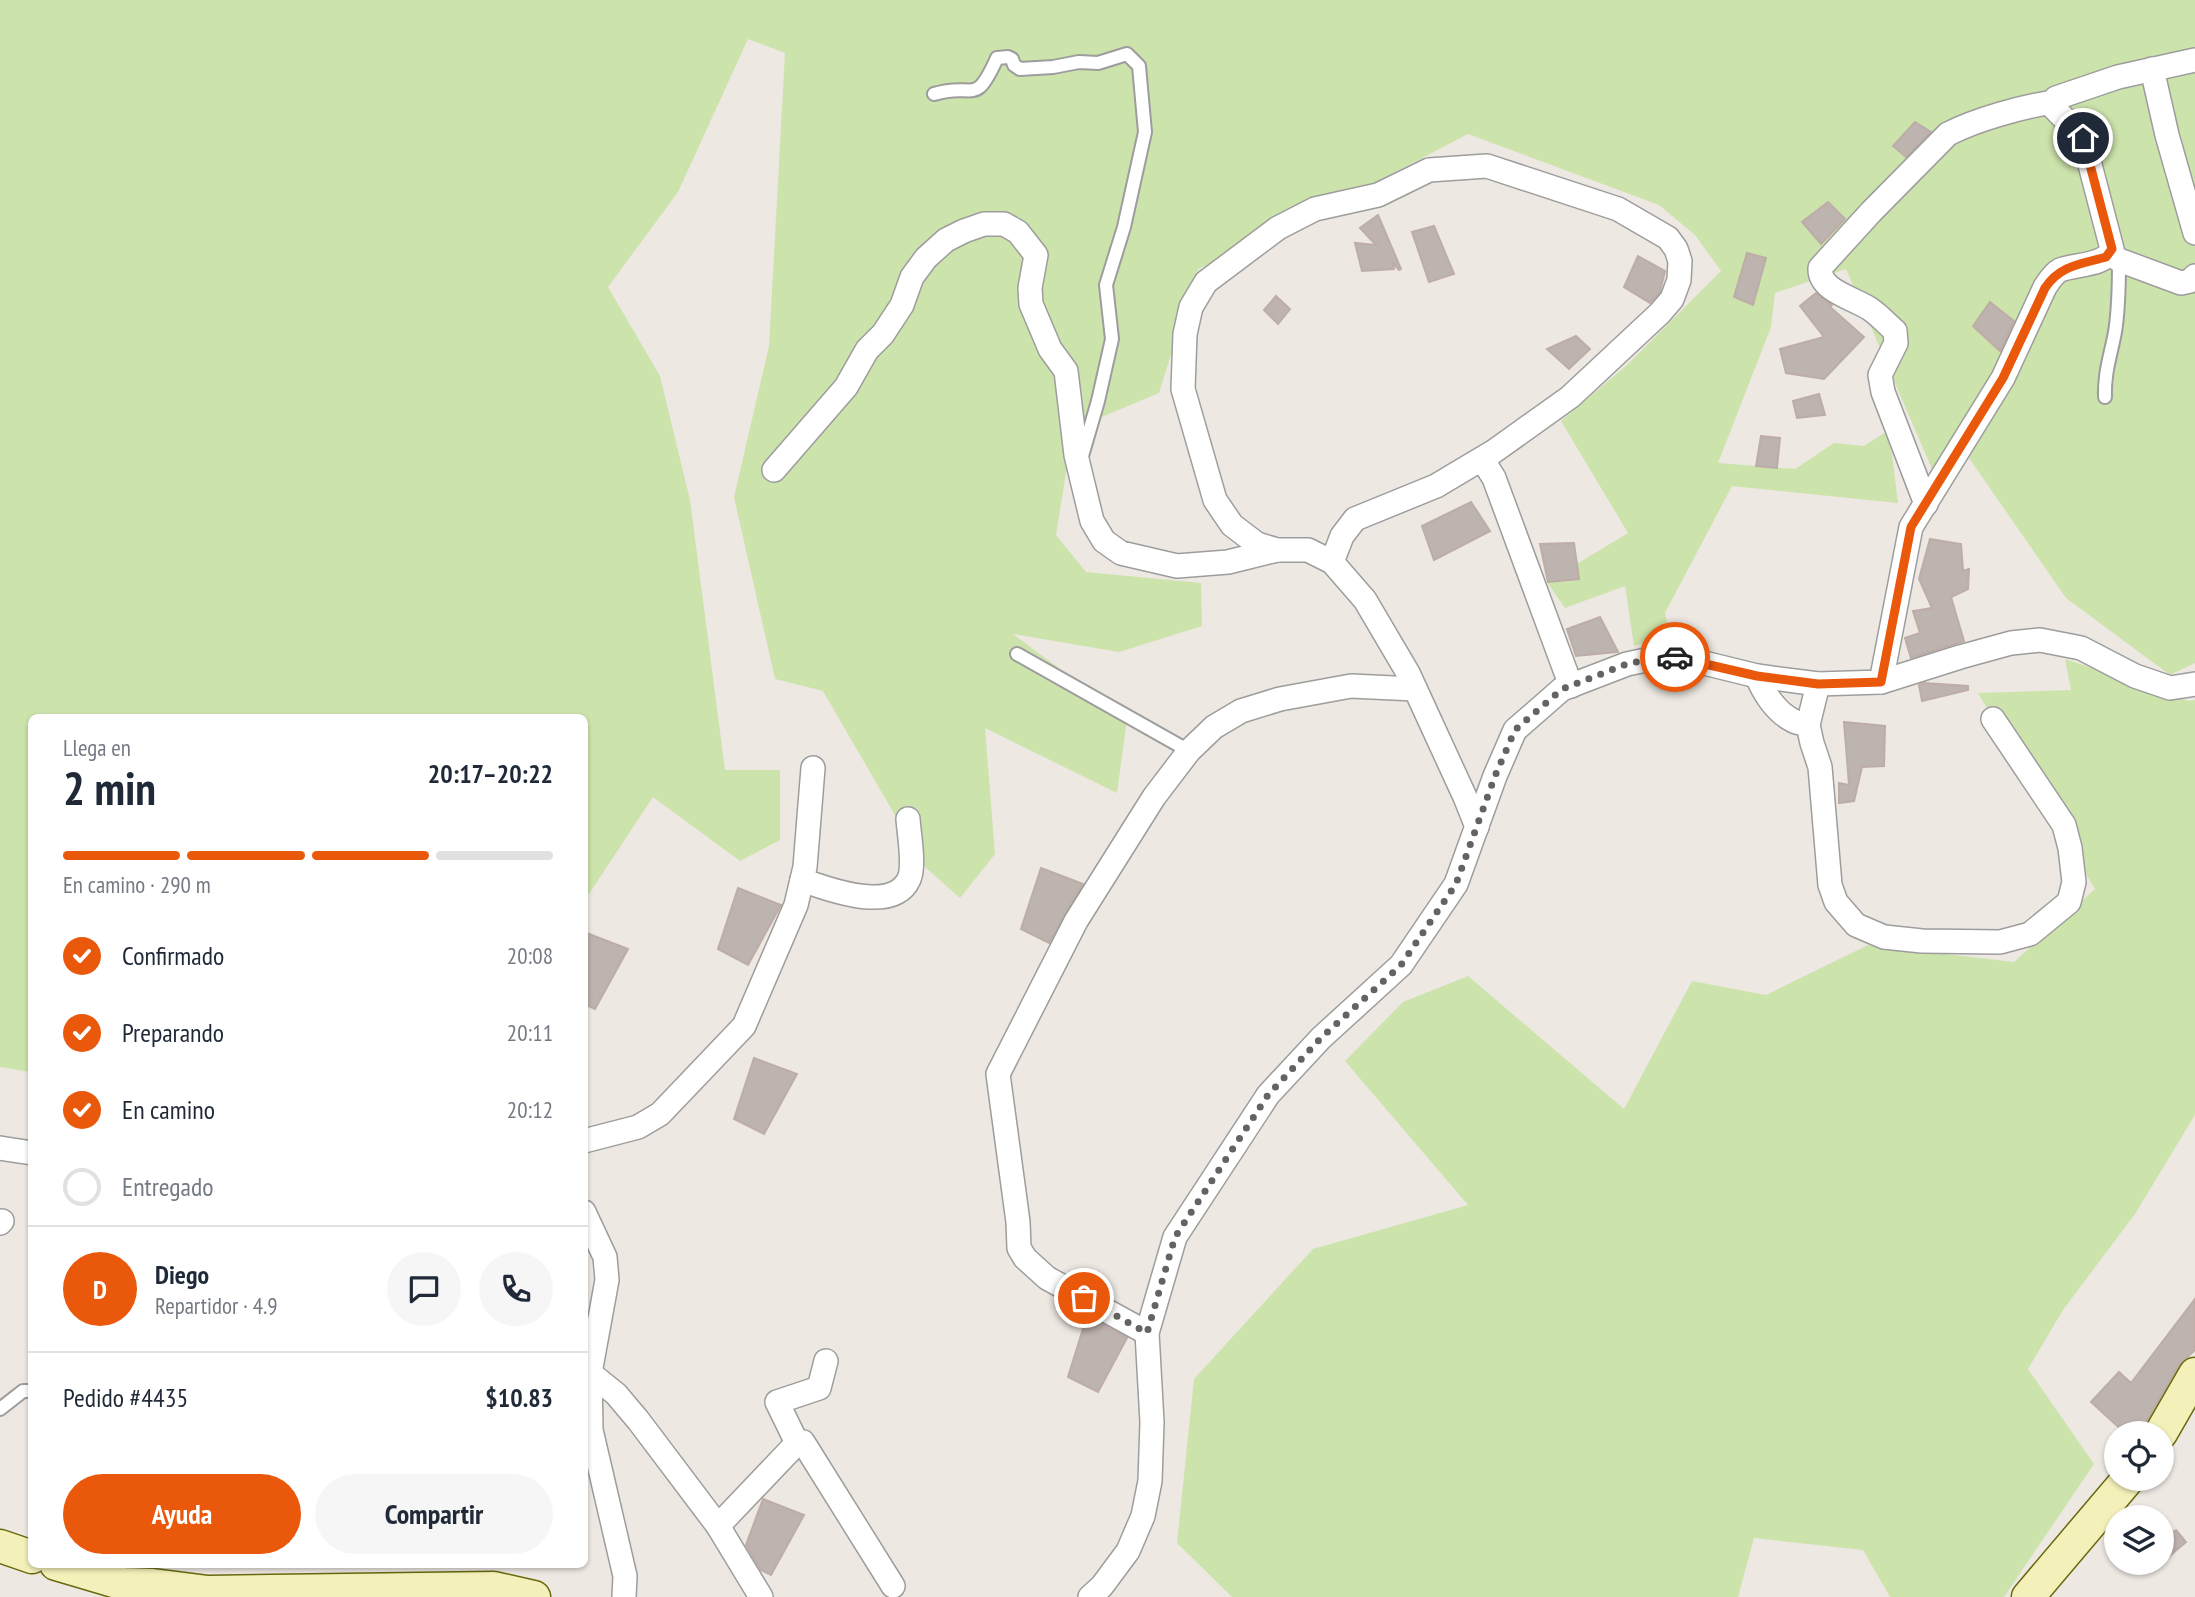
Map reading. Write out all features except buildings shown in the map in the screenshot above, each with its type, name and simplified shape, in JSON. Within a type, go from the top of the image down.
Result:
[{"type":"main road","points":[[2168,1421],[2195,1374]]},
{"type":"main road","points":[[2028,1597],[2118,1491]]},
{"type":"main road","points":[[0,1546],[28,1556]]},
{"type":"main road","points":[[69,1568],[124,1584],[153,1584],[208,1592],[494,1588],[534,1597]]},
{"type":"street","points":[[1926,503],[1883,392],[1880,375],[1896,343],[1895,331],[1868,307],[1844,296],[1823,281],[1819,272],[1821,268],[1888,194],[1948,134],[1963,126],[2053,102],[2056,98],[2118,77],[2195,60]]},
{"type":"street","points":[[2152,69],[2166,135],[2195,233]]},
{"type":"street","points":[[2053,102],[2053,107],[2083,138],[2115,257]]},
{"type":"street","points":[[1277,550],[1257,544],[1232,525],[1215,500],[1183,389],[1185,334],[1191,307],[1206,282],[1278,228],[1315,209],[1378,195],[1429,170],[1487,166],[1618,209],[1668,238],[1680,261],[1679,280],[1672,299],[1660,313],[1570,397],[1482,459],[1436,486],[1355,519],[1342,536],[1332,562]]},
{"type":"street","points":[[774,470],[846,387],[867,350],[883,334],[902,305],[912,277],[926,258],[946,240],[964,230],[984,224],[1004,224],[1018,232],[1036,255],[1030,288],[1031,304],[1050,349],[1066,371],[1079,467],[1092,522],[1104,541],[1121,553],[1177,566],[1228,562],[1277,550],[1308,550],[1332,562],[1365,600],[1415,689],[1476,827]]},
{"type":"street","points":[[1881,682],[1911,527],[2003,378],[2053,276],[2060,271],[2106,257],[2115,257],[2181,283],[2190,281],[2195,276]]},
{"type":"street","points":[[1482,459],[1494,478],[1571,685]]},
{"type":"street","points":[[1090,1597],[1102,1586],[1128,1551],[1143,1516],[1150,1481],[1152,1422],[1147,1333],[1175,1237],[1268,1095],[1321,1038],[1401,965],[1456,884],[1495,776],[1515,730],[1562,689],[1627,664],[1665,656],[1757,676],[1818,684],[1881,682],[2011,643],[2040,640],[2081,648],[2135,676],[2170,688],[2195,684]]},
{"type":"street","points":[[1757,676],[1763,692],[1777,708],[1791,720],[1808,724]]},
{"type":"street","points":[[1818,684],[1808,724],[1811,743],[1821,767],[1830,885],[1844,914],[1856,925],[1884,937],[1922,941],[2000,942],[2030,934],[2069,902],[2074,882],[2064,825],[1993,719]]},
{"type":"street","points":[[1147,1333],[1047,1278],[1025,1258],[1019,1248],[999,1074],[1076,921],[1153,797],[1189,751],[1214,727],[1241,711],[1280,699],[1351,686],[1415,689]]},
{"type":"street","points":[[588,1140],[638,1127],[660,1114],[744,1026],[796,905],[802,880],[813,768]]},
{"type":"street","points":[[802,880],[860,897],[884,897],[898,891],[909,879],[910,872],[908,819]]},
{"type":"street","points":[[0,1148],[28,1152]]},
{"type":"street","points":[[588,1221],[605,1257],[607,1280],[590,1373],[588,1429],[625,1576],[624,1597]]},
{"type":"street","points":[[797,1443],[777,1402],[819,1388],[826,1361]]},
{"type":"street","points":[[590,1373],[616,1394],[638,1420],[718,1526],[761,1597]]},
{"type":"street","points":[[718,1526],[797,1443],[803,1442],[893,1586]]},
{"type":"lane","points":[[934,94],[951,89],[970,92],[979,89],[986,83],[997,58],[1003,57],[1012,59],[1014,65],[1020,69],[1079,62],[1098,63],[1122,54],[1131,57],[1139,66],[1144,132],[1127,215],[1106,285],[1112,339],[1079,467]]},
{"type":"lane","points":[[2105,397],[2108,356],[2117,317],[2115,257]]},
{"type":"lane","points":[[1017,654],[1189,751]]},
{"type":"lane","points":[[0,1409],[23,1391],[28,1391]]},
{"type":"green space","points":[[0,0],[2195,0],[2195,663],[2170,675],[2066,598],[1960,445],[1935,476],[1846,269],[1775,293],[1771,327],[1718,463],[1795,469],[1834,443],[1864,446],[1889,430],[1898,503],[1732,486],[1665,613],[1670,635],[1634,646],[1625,586],[1565,608],[1547,582],[1628,533],[1561,421],[1627,365],[1721,271],[1695,235],[1659,205],[1468,134],[1256,245],[1198,269],[1159,393],[1073,429],[1056,535],[1086,572],[1201,583],[1202,626],[1119,652],[1013,634],[1127,719],[1117,793],[985,728],[995,854],[960,898],[925,867],[823,691],[775,679],[734,497],[769,346],[785,53],[748,39],[678,192],[608,287],[660,376],[690,500],[725,770],[780,770],[780,840],[740,861],[653,797],[588,895],[588,714],[28,714],[28,1072],[0,1067]]},
{"type":"green space","points":[[2065,659],[2189,701],[2195,700],[2195,1115],[2135,1214],[2063,1310],[2028,1369],[2094,1464],[2004,1597],[1890,1597],[1863,1550],[1754,1538],[1738,1597],[1232,1597],[1177,1543],[1194,1379],[1313,1249],[1468,1205],[1345,1061],[1403,1002],[1468,976],[1624,1109],[1692,981],[1766,995],[1868,945],[2014,962],[2095,889],[1978,693],[2071,690]]},
{"type":"way so far","points":[[1084,1298],[1147,1333],[1175,1237],[1268,1095],[1321,1038],[1401,965],[1456,884],[1495,776],[1515,730],[1562,689],[1627,664],[1665,656],[1675,657]]},
{"type":"route","points":[[1675,657],[1757,676],[1818,684],[1881,682],[1911,527],[2003,378],[2053,276],[2060,271],[2111,254],[2112,249],[2083,138]]}]
